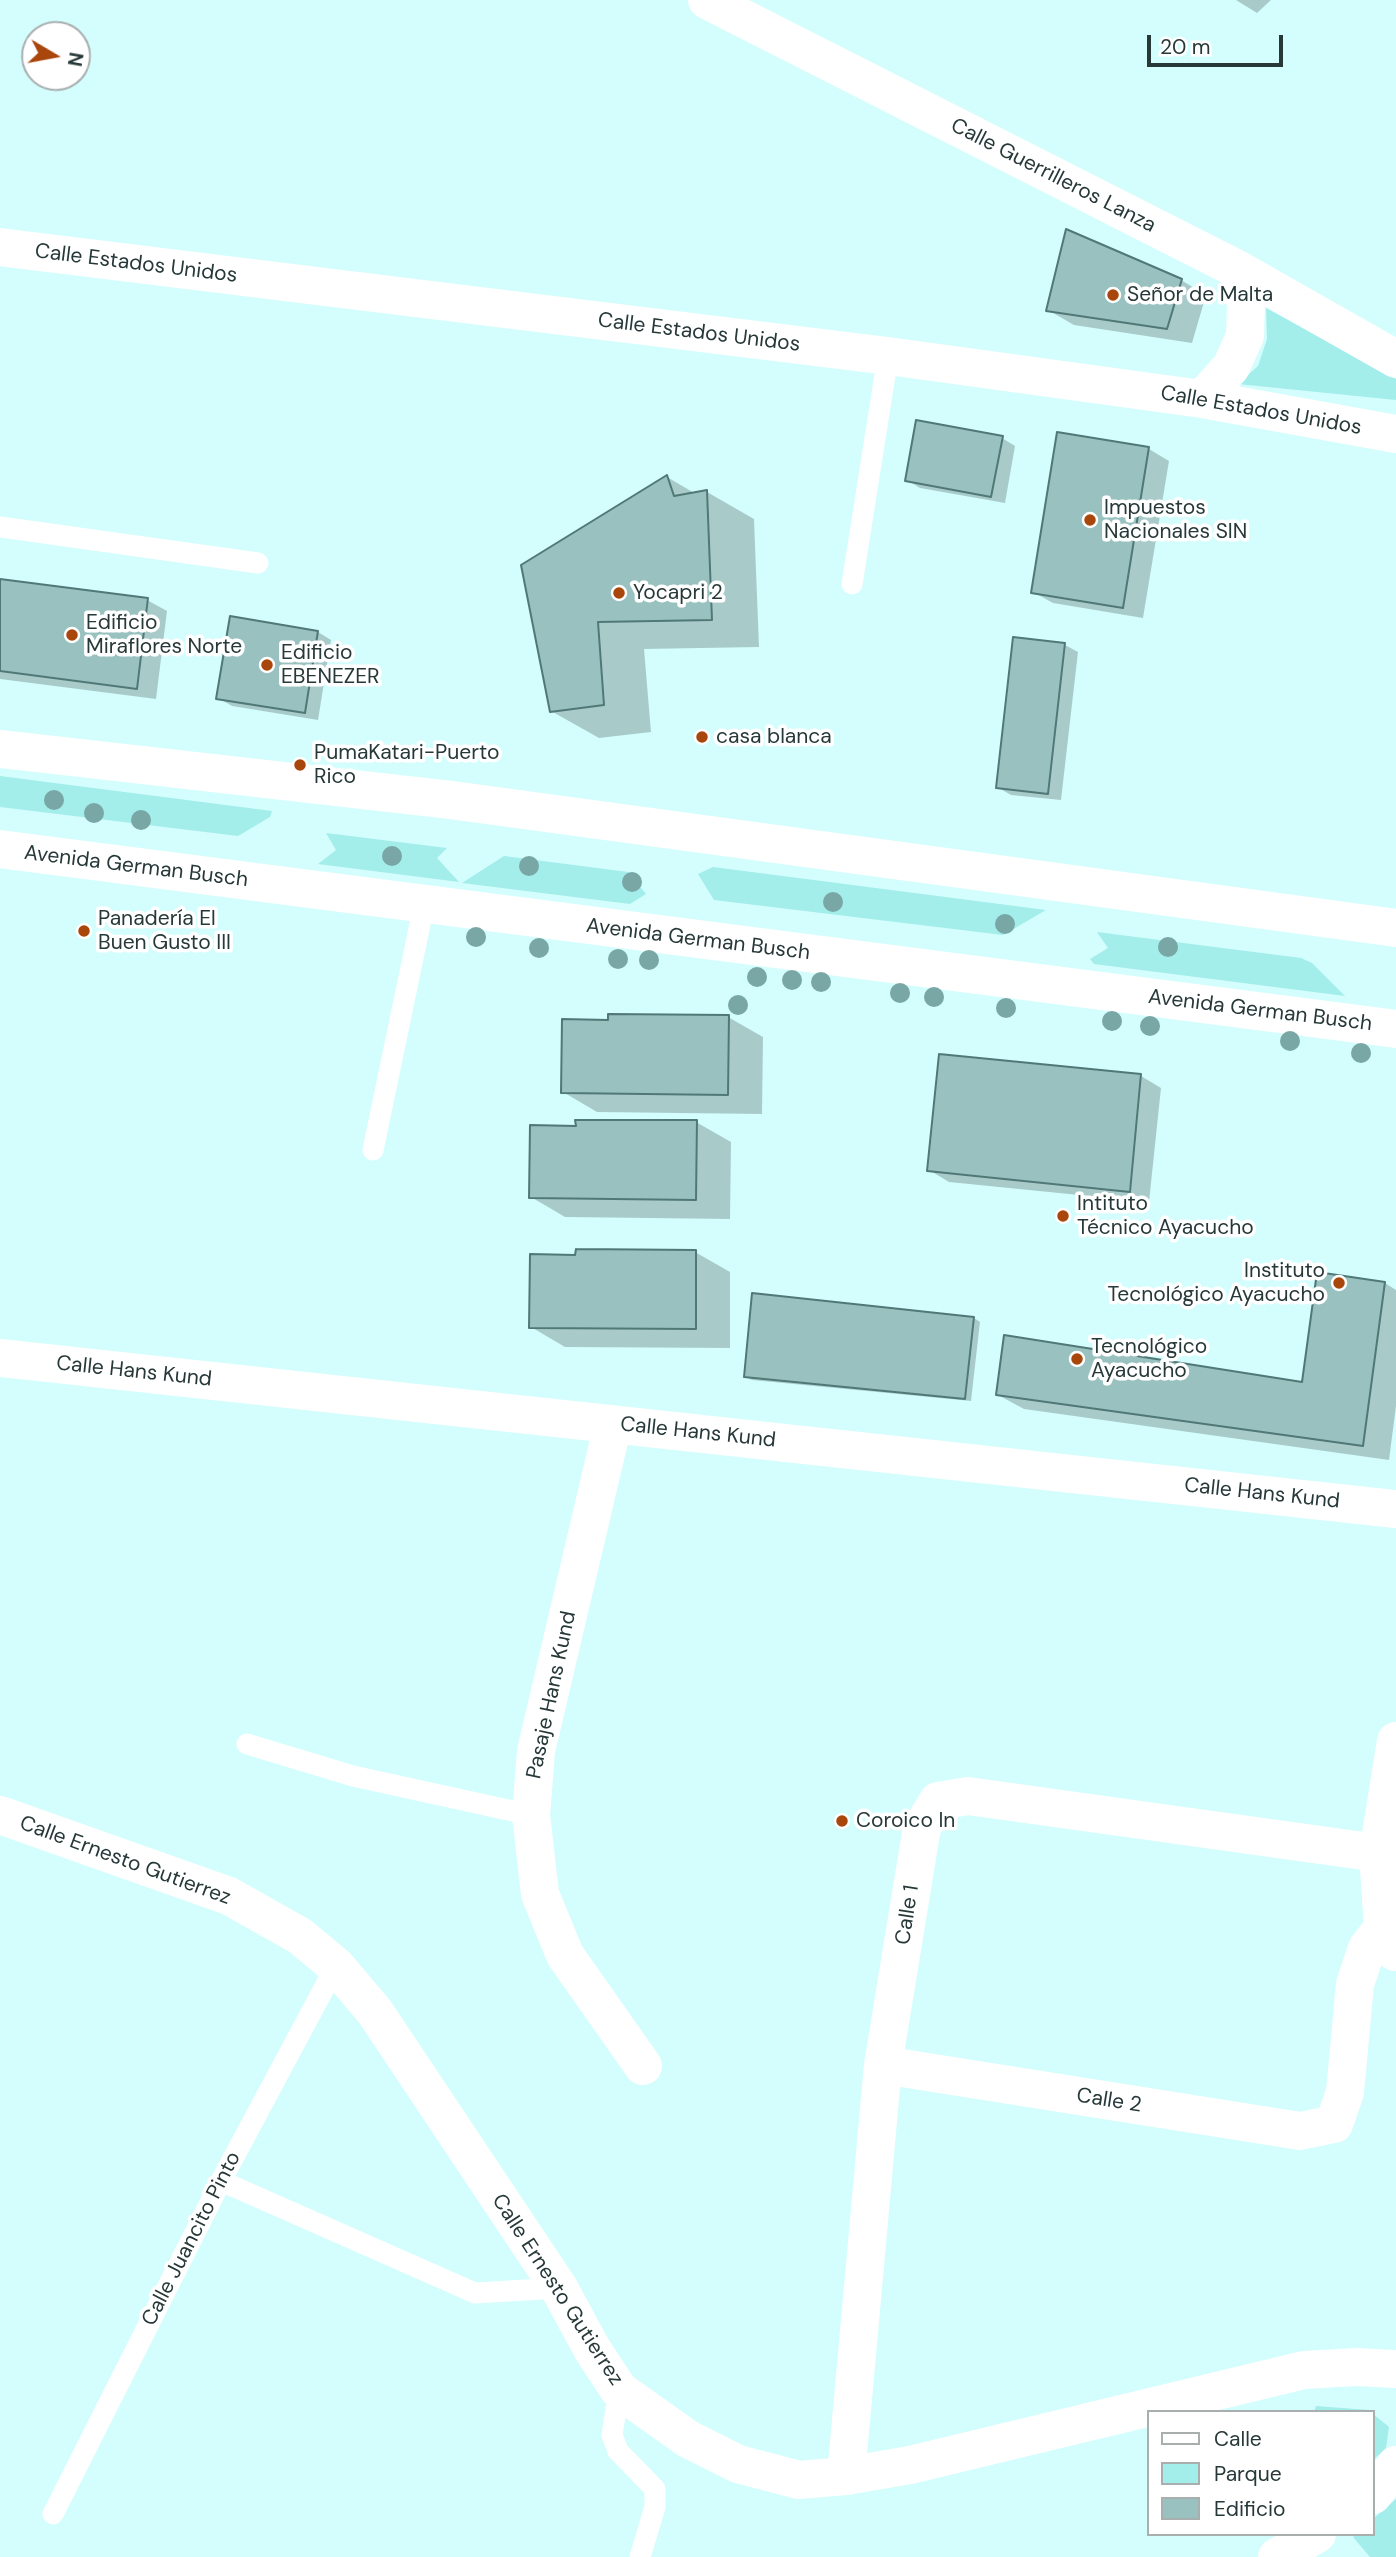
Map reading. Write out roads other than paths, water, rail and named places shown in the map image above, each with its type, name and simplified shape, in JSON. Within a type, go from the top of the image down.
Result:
[{"type":"street","name":"Calle Guerrilleros Lanza","points":[[707,0],[1239,270],[1396,359]]},
{"type":"street","name":"Calle Estados Unidos","points":[[0,247],[888,356],[1202,399],[1396,434]]},
{"type":"street","points":[[1202,399],[1231,368],[1245,336],[1246,304],[1239,270]]},
{"type":"street","points":[[0,749],[465,802],[1396,928]]},
{"type":"street","name":"Avenida German Busch","points":[[0,849],[1396,1029]]},
{"type":"street","name":"Calle Hans Kund","points":[[0,1358],[1396,1508]]},
{"type":"street","name":"Pasaje Hans Kund","points":[[612,1424],[536,1751],[531,1815],[540,1894],[565,1955],[643,2066]]},
{"type":"street","points":[[1389,1941],[1378,1853],[1396,1741]]},
{"type":"street","name":"Calle 1","points":[[846,2476],[883,2065],[922,1827],[938,1801],[968,1796],[1378,1853]]},
{"type":"street","name":"Calle Ernesto Gutierrez","points":[[2,1820],[229,1896],[300,1936],[335,1966],[375,2012],[559,2288],[592,2349],[619,2389],[688,2439],[738,2464],[799,2480],[846,2476],[910,2465],[1304,2370],[1356,2367],[1396,2369]]},
{"type":"street","name":"Calle 2","points":[[883,2065],[1300,2131],[1334,2124],[1345,2092],[1355,1984],[1367,1948],[1389,1941]]},
{"type":"street","points":[[1375,2491],[1396,2465]]},
{"type":"street","points":[[1278,2557],[1314,2536]]},
{"type":"lane","points":[[852,584],[888,356]]},
{"type":"lane","points":[[0,527],[258,563]]},
{"type":"lane","points":[[373,1150],[424,905]]},
{"type":"lane","points":[[247,1744],[353,1776],[531,1815]]},
{"type":"lane","name":"Calle Juancito Pinto","points":[[53,2514],[220,2181],[335,1966]]},
{"type":"lane","points":[[220,2181],[475,2294],[559,2288]]},
{"type":"lane","points":[[619,2389],[612,2435],[618,2451],[655,2489],[655,2507],[640,2557]]},
{"type":"place","name":"Señor de Malta","points":[[1113,295]]},
{"type":"place","name":"Impuestos Nacionales SIN","points":[[1090,520]]},
{"type":"place","name":"Yocapri 2","points":[[619,593]]},
{"type":"place","name":"Edificio Miraflores Norte","points":[[72,635]]},
{"type":"place","name":"Edificio EBENEZER","points":[[267,665]]},
{"type":"place","name":"casa blanca","points":[[702,737]]},
{"type":"place","name":"PumaKatari-Puerto Rico","points":[[300,765]]},
{"type":"place","name":"Panadería El Buen Gusto III","points":[[84,931]]},
{"type":"place","name":"Intituto Técnico Ayacucho","points":[[1063,1216]]},
{"type":"place","name":"Instituto Tecnológico Ayacucho","points":[[1339,1283]]},
{"type":"place","name":"Tecnológico Ayacucho","points":[[1077,1359]]},
{"type":"place","name":"Coroico In","points":[[842,1821]]}]
